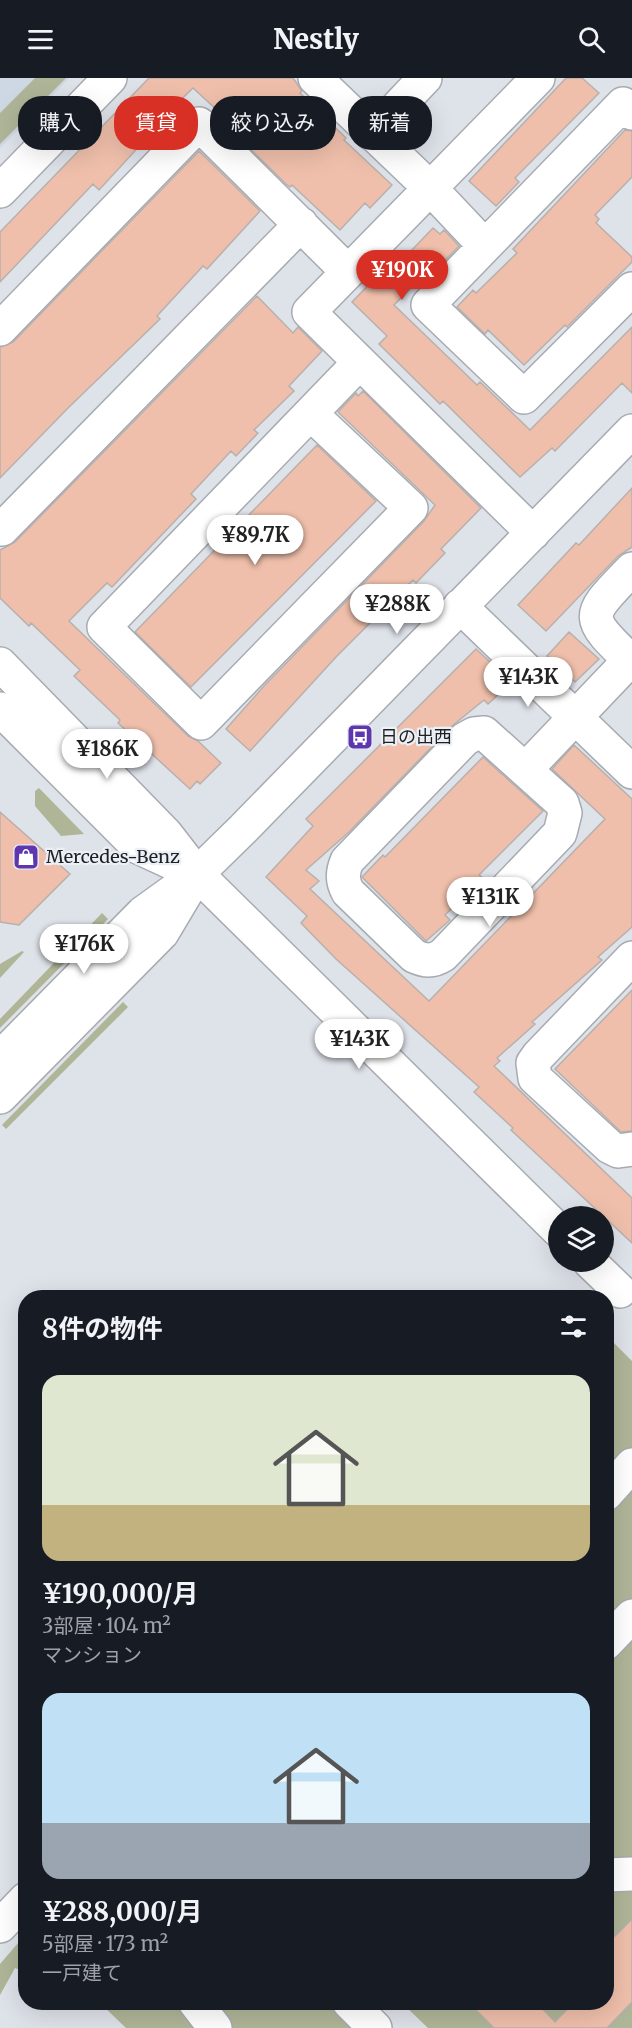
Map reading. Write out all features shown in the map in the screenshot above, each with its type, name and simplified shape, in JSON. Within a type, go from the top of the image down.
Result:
[{"type":"street","points":[[0,190],[110,78]]},
{"type":"street","points":[[315,78],[348,110]]},
{"type":"street","points":[[408,96],[425,78]]},
{"type":"street","points":[[533,532],[309,312],[538,78]]},
{"type":"street","points":[[632,113],[622,104],[428,305],[524,396],[632,289]]},
{"type":"street","points":[[0,329],[199,124],[347,271]]},
{"type":"street","points":[[389,150],[431,189],[484,245]]},
{"type":"street","points":[[0,527],[2,529],[301,224]]},
{"type":"street","points":[[311,414],[411,508],[201,723],[104,627],[359,363]]},
{"type":"street","points":[[0,1058],[144,913],[197,874],[632,431]]},
{"type":"street","points":[[526,769],[574,717],[631,661],[595,623],[595,612],[598,604],[632,569]]},
{"type":"street","points":[[460,606],[632,772]]},
{"type":"street","points":[[0,664],[166,834],[197,874],[548,1220]]},
{"type":"street","points":[[0,710],[138,847],[197,874]]},
{"type":"street","points":[[484,733],[526,769],[562,803],[566,813],[565,825],[560,833],[443,955],[434,961],[424,961],[414,956],[348,892],[343,883],[347,861],[465,739],[474,734],[484,733]]},
{"type":"street","points":[[0,1097],[162,933],[197,874]]},
{"type":"street","points":[[632,958],[538,1056],[533,1063],[533,1072],[536,1078],[610,1146],[618,1151],[632,1149]]},
{"type":"street","points":[[600,1272],[619,1292]]},
{"type":"street","points":[[614,1485],[632,1465]]},
{"type":"street","points":[[614,1635],[632,1616]]},
{"type":"street","points":[[614,1875],[632,1874]]},
{"type":"street","points":[[0,1926],[18,1907]]},
{"type":"street","points":[[201,2010],[216,2028]]},
{"type":"street","points":[[357,2010],[375,2028]]},
{"type":"shaded area","points":[[0,78],[69,78],[51,96],[18,96],[18,130],[0,148]]},
{"type":"green space","points":[[35,78],[66,78],[48,96],[18,96],[18,126],[0,144],[0,113]]},
{"type":"green space","points":[[39,788],[84,834],[61,836],[35,806],[35,791]]},
{"type":"green space","points":[[102,913],[108,919],[0,1028],[0,1019]]},
{"type":"green space","points":[[24,952],[0,978],[0,964]]},
{"type":"green space","points":[[123,1002],[128,1007],[6,1129],[2,1125]]},
{"type":"green space","points":[[614,1343],[632,1361],[632,2028],[428,2028],[409,2010],[614,2010]]},
{"type":"green space","points":[[18,1943],[18,1969],[15,1968],[0,1995],[0,1964]]},
{"type":"green space","points":[[107,2010],[336,2010],[355,2028],[126,2028]]},
{"type":"building","points":[[149,78],[293,78],[303,96],[210,96],[210,104],[193,88],[185,96],[132,96]]},
{"type":"building","points":[[566,78],[582,78],[599,93],[515,178],[519,182],[496,206],[469,181]]},
{"type":"building","points":[[114,114],[114,150],[136,150],[99,190],[93,184],[0,282],[0,232],[79,150],[102,150],[102,127]]},
{"type":"building","points":[[336,128],[346,138],[344,140],[348,144],[348,150],[355,150],[392,185],[370,208],[365,203],[340,230],[292,185],[290,187],[251,150],[336,150]]},
{"type":"building","points":[[625,130],[632,131],[632,177],[595,215],[599,219],[596,223],[632,257],[632,262],[567,327],[565,325],[524,365],[488,330],[485,334],[457,307],[473,290],[476,293],[517,253],[513,249]]},
{"type":"building","points":[[199,151],[260,211],[207,269],[203,266],[157,316],[160,319],[0,478],[0,347],[13,342]]},
{"type":"building","points":[[433,228],[440,234],[444,230],[459,246],[426,280],[422,277],[394,305],[477,385],[480,382],[530,430],[632,327],[632,393],[622,383],[555,451],[552,448],[520,477],[443,401],[440,404],[379,344],[387,336],[352,302],[383,270],[388,275]]},
{"type":"building","points":[[257,296],[293,333],[298,327],[322,351],[289,386],[294,391],[254,430],[258,433],[236,456],[231,451],[191,494],[196,499],[112,587],[107,583],[69,621],[188,736],[198,741],[221,763],[200,784],[197,781],[190,789],[118,723],[120,720],[74,676],[80,670],[31,623],[29,626],[0,598],[0,550],[15,542]]},
{"type":"building","points":[[363,391],[481,508],[441,549],[445,553],[416,583],[413,580],[336,657],[250,751],[226,729],[264,686],[424,521],[435,505],[338,412],[356,393],[358,396]]},
{"type":"building","points":[[317,445],[376,501],[191,687],[135,632]]},
{"type":"building","points":[[632,488],[632,547],[618,556],[546,631],[518,605],[576,543],[579,545]]},
{"type":"building","points":[[569,632],[599,659],[575,682],[547,656]]},
{"type":"building","points":[[476,649],[512,682],[488,704],[484,700],[452,726],[349,832],[306,870],[319,881],[310,889],[429,1001],[605,819],[552,769],[574,745],[632,799],[632,927],[598,957],[602,960],[532,1022],[535,1024],[497,1058],[500,1061],[494,1066],[632,1198],[632,1243],[614,1226],[614,1206],[592,1206],[474,1092],[479,1087],[336,959],[301,923],[307,916],[266,877],[313,826],[306,819]]},
{"type":"building","points":[[483,757],[543,811],[479,875],[483,878],[445,915],[450,920],[426,941],[362,877],[383,855],[385,857]]},
{"type":"building","name":"Mercedes-Benz","points":[[0,812],[70,874],[19,925],[0,922]]},
{"type":"building","points":[[632,990],[632,1131],[621,1132],[555,1069]]},
{"type":"building","points":[[632,1919],[632,2002],[607,2028],[494,2028],[476,2010],[544,2010],[555,2022],[566,2010],[614,2010],[614,1937]]},
{"type":"place","name":"日の出西","points":[[360,737]]},
{"type":"place","name":"Mercedes-Benz","points":[[26,857]]}]
